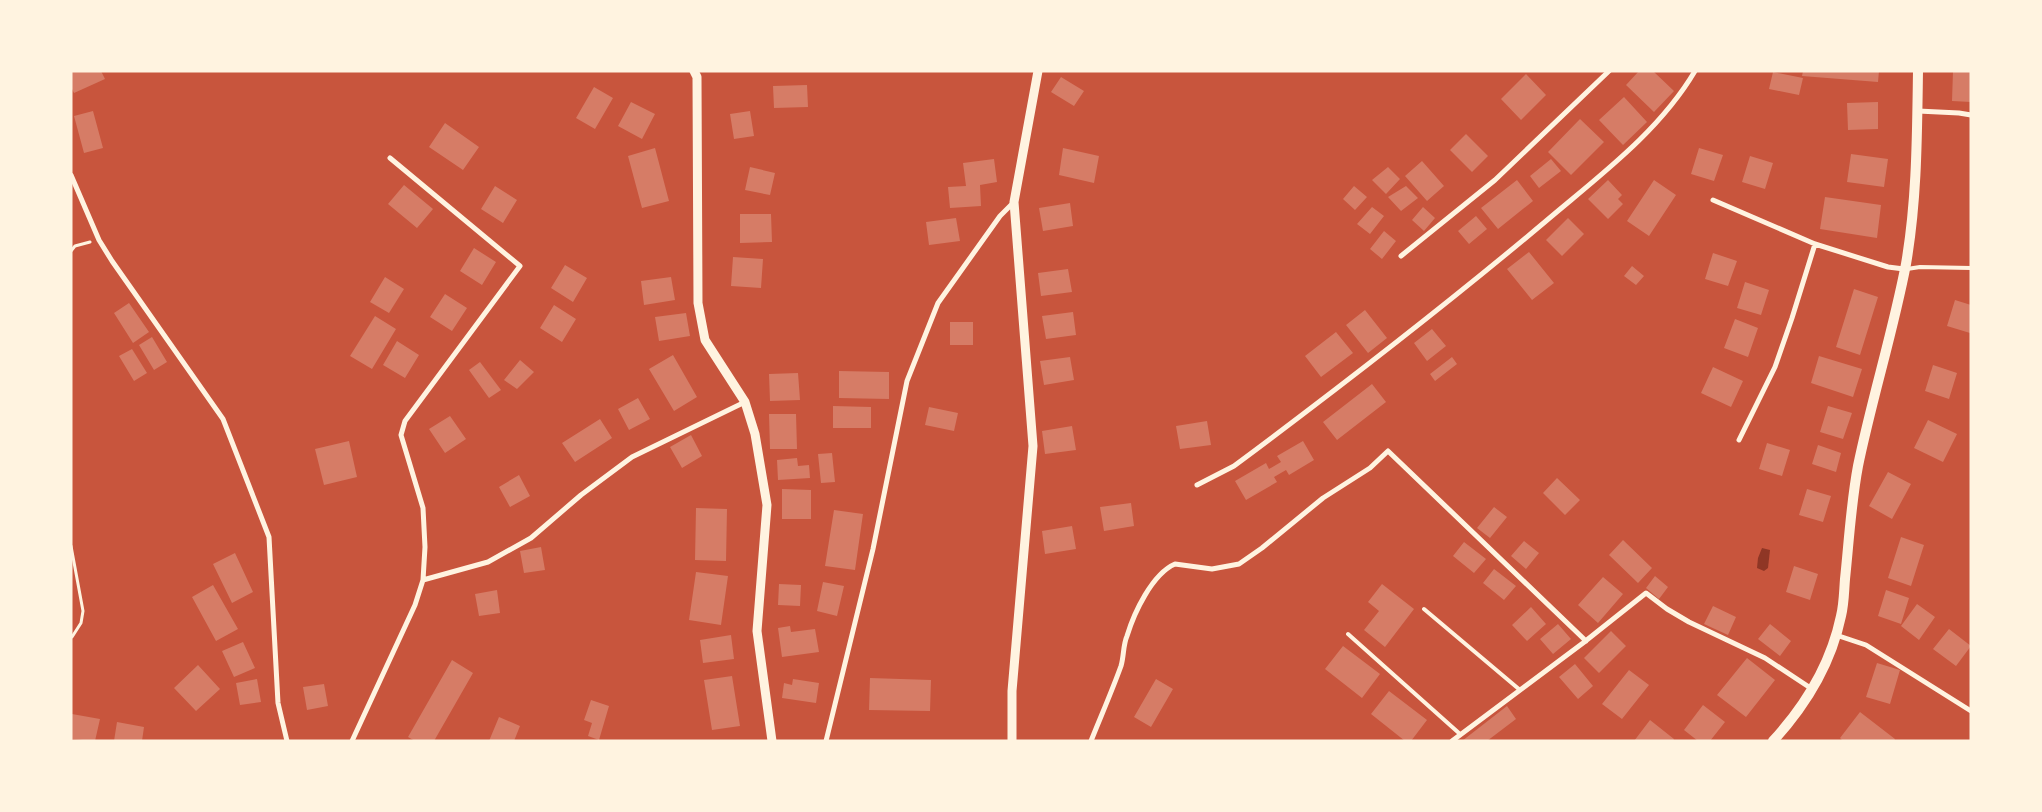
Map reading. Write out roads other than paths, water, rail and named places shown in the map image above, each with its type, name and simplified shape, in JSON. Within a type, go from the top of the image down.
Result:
[{"type":"main road","points":[[1773,741],[1794,718],[1813,689],[1824,667],[1842,615],[1858,467],[1904,269],[1915,193],[1918,71]]},
{"type":"street","points":[[694,71],[696,77],[698,303],[705,340],[745,402],[755,434],[767,505],[757,631],[772,741]]},
{"type":"street","points":[[1012,741],[1012,691],[1033,446],[1014,202],[1038,71]]},
{"type":"street","points":[[1401,256],[1495,180],[1610,71]]},
{"type":"street","points":[[1197,485],[1242,460],[1476,279],[1648,132],[1685,88],[1695,71]]},
{"type":"street","points":[[1917,111],[1971,115]]},
{"type":"street","points":[[352,741],[415,605],[423,580],[425,547],[423,508],[401,435],[405,421],[520,266],[390,158]]},
{"type":"street","points":[[71,175],[99,240],[223,419],[269,537],[278,703],[287,741]]},
{"type":"street","points":[[1713,200],[1815,244],[1888,267],[1904,269]]},
{"type":"street","points":[[826,741],[873,549],[907,381],[938,303],[1000,216],[1014,202]]},
{"type":"street","points":[[1739,440],[1774,367],[1792,318],[1815,244]]},
{"type":"street","points":[[423,580],[488,562],[531,538],[581,495],[632,456],[745,402]]},
{"type":"street","points":[[1092,741],[1122,663],[1126,636],[1143,600],[1162,573],[1175,564],[1212,568],[1239,564],[1262,548],[1323,498],[1370,468],[1388,451],[1586,641]]},
{"type":"street","points":[[1452,741],[1586,641],[1646,593],[1667,609],[1689,622],[1765,658],[1813,689]]},
{"type":"street","points":[[1836,634],[1866,645],[1971,711]]},
{"type":"lane","points":[[1904,269],[1920,267],[1971,268]]},
{"type":"lane","points":[[1424,609],[1520,690]]},
{"type":"lane","points":[[1348,634],[1460,734]]}]
